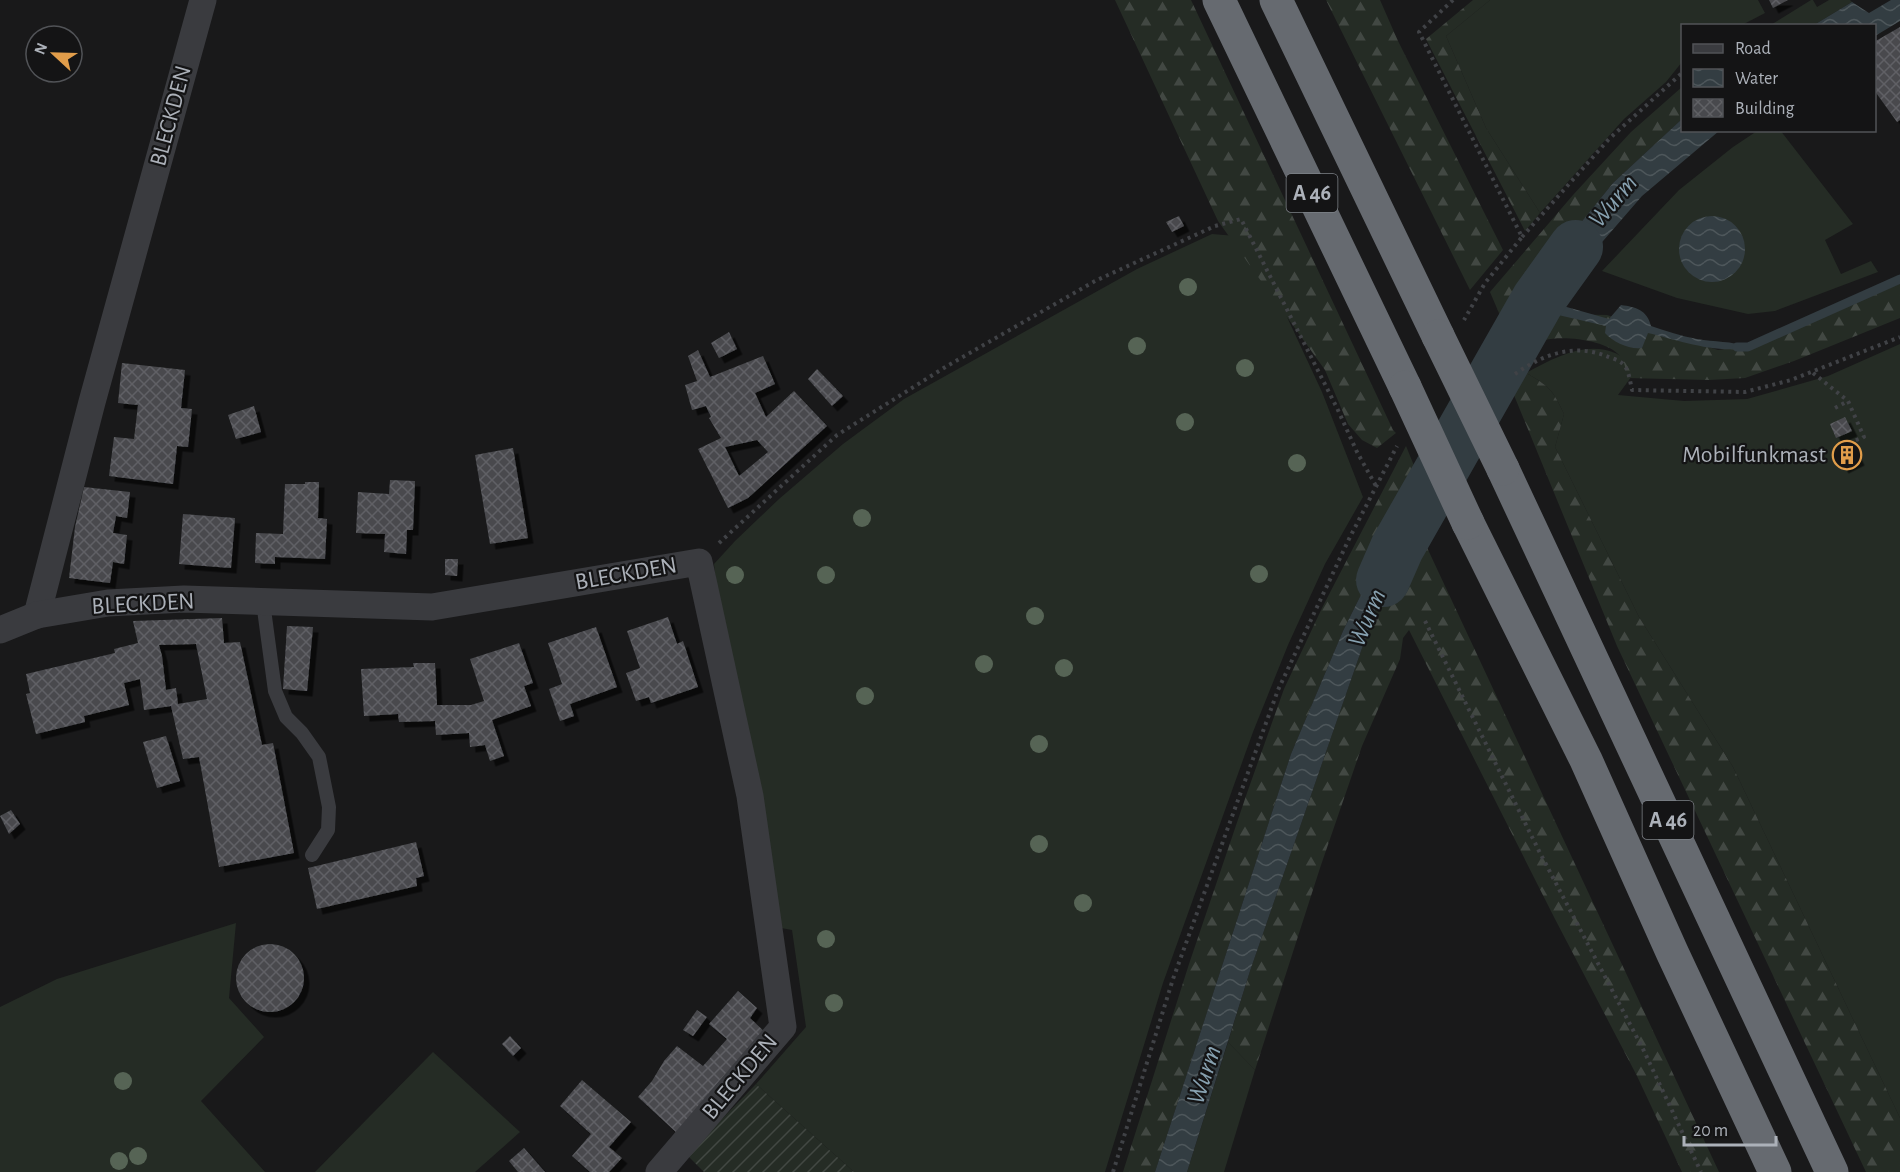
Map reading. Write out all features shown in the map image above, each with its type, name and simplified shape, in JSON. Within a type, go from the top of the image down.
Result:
[{"type":"highway","name":"A 46","points":[[1219,0],[1468,523],[1586,760],[1672,952],[1775,1172]]},
{"type":"highway","name":"A 46","points":[[1276,0],[1451,329],[1503,469],[1832,1172]]},
{"type":"street","name":"BLECKDEN","points":[[37,615],[92,402],[203,0]]},
{"type":"street","name":"BLECKDEN","points":[[0,630],[37,615],[108,603],[184,599],[432,607],[699,562],[750,796],[783,1027],[659,1172]]},
{"type":"lane","points":[[263,602],[275,691],[286,717],[302,733],[319,757],[329,807],[328,830],[312,855]]},
{"type":"path","points":[[1453,0],[1419,33],[1521,237]]},
{"type":"path","points":[[1451,329],[1521,237],[1609,139],[1681,75]]},
{"type":"path","points":[[699,562],[837,435],[947,366],[1095,281],[1215,226],[1241,219],[1376,486]]},
{"type":"path","points":[[1515,374],[1532,362],[1554,353],[1574,350],[1598,353],[1622,363],[1627,369],[1632,390],[1744,392],[1791,381],[1900,337]]},
{"type":"path","points":[[1812,372],[1848,401],[1864,437],[1854,441]]},
{"type":"path","points":[[1834,408],[1848,401]]},
{"type":"path","points":[[1113,1172],[1173,980],[1278,690],[1349,539],[1398,445]]},
{"type":"path","points":[[1425,621],[1539,851],[1643,1049],[1701,1172]]},
{"type":"green space","points":[[1115,0],[1191,0],[1396,433],[1377,448],[1362,440],[1348,424],[1325,370],[1218,221]]},
{"type":"green space","points":[[1326,0],[1380,0],[1398,41],[1503,250],[1470,290]]},
{"type":"green space","points":[[1473,0],[1490,0],[1446,36],[1486,128],[1540,213],[1525,231],[1426,39]]},
{"type":"green space","points":[[1490,0],[1758,0],[1765,13],[1744,24],[1681,24],[1681,63],[1666,82],[1624,119],[1540,213],[1486,128],[1446,36]]},
{"type":"green space","points":[[1811,0],[1817,7],[1829,0],[1850,0],[1852,2],[1816,24],[1772,24]]},
{"type":"green space","points":[[1681,88],[1681,120],[1613,183],[1502,320],[1490,292],[1573,195],[1631,132]]},
{"type":"green space","points":[[1756,132],[1782,132],[1853,224],[1825,240],[1841,274],[1871,261],[1878,272],[1775,311],[1748,314],[1677,298],[1602,271],[1679,190]]},
{"type":"green space","points":[[1212,234],[1236,236],[1266,272],[1322,392],[1363,497],[1325,564],[1288,645],[1253,732],[1163,983],[1105,1172],[854,1172],[756,1084],[806,1027],[792,930],[776,927],[718,600],[714,564],[779,499],[843,444],[904,399],[1137,269]]},
{"type":"green space","points":[[1900,280],[1900,318],[1794,361],[1745,378],[1709,380],[1627,378],[1620,356],[1606,346],[1585,340],[1563,338],[1538,343],[1497,370],[1488,347],[1524,303],[1554,314],[1607,315],[1718,350],[1763,343]]},
{"type":"green space","points":[[1900,344],[1900,1118],[1733,767],[1639,617],[1555,447],[1564,414],[1560,406],[1550,389],[1526,373],[1568,353],[1596,349],[1610,351],[1624,358],[1637,369],[1618,395],[1684,401],[1747,399],[1828,376]]},
{"type":"green space","points":[[1526,373],[1550,389],[1560,406],[1564,414],[1555,447],[1639,617],[1733,767],[1900,1118],[1900,1172],[1866,1172],[1617,646],[1509,383]]},
{"type":"green space","points":[[1406,446],[1419,478],[1343,631],[1291,754],[1155,1172],[1123,1172],[1189,964],[1284,689],[1322,608]]},
{"type":"green space","points":[[1416,524],[1719,1172],[1682,1172],[1637,1076],[1409,630],[1403,638],[1400,659],[1362,746],[1255,1070],[1228,1042],[1250,971],[1378,602]]},
{"type":"green space","points":[[236,923],[229,998],[264,1037],[201,1101],[265,1172],[0,1172],[0,1007],[57,979]]},
{"type":"green space","points":[[1228,1042],[1255,1070],[1224,1172],[1187,1172]]},
{"type":"green space","points":[[433,1052],[520,1132],[475,1172],[315,1172]]},
{"type":"green space","points":[[756,1084],[854,1172],[704,1172],[687,1155]]},
{"type":"water","points":[[1891,0],[1900,0],[1900,21],[1876,35],[1876,24],[1816,24],[1852,2],[1869,13]]},
{"type":"water","points":[[1681,120],[1681,132],[1718,132],[1642,196],[1584,263],[1556,304],[1609,319],[1621,305],[1631,307],[1644,313],[1651,326],[1691,338],[1748,347],[1712,348],[1648,333],[1642,348],[1632,348],[1608,336],[1605,333],[1606,326],[1554,314],[1524,303],[1488,347],[1502,320],[1613,183]]},
{"type":"water","points":[[1705,216],[1719,216],[1731,221],[1740,230],[1745,249],[1743,262],[1736,273],[1719,282],[1705,282],[1693,277],[1684,268],[1679,256],[1679,242],[1684,230],[1693,221]]},
{"type":"water","points":[[1419,478],[1416,524],[1378,602],[1250,971],[1187,1172],[1155,1172],[1291,754],[1343,631]]},
{"type":"building","points":[[1769,0],[1788,0],[1773,8]]},
{"type":"building","points":[[1900,27],[1900,120],[1897,122],[1876,93],[1876,41]]},
{"type":"building","points":[[1179,216],[1184,226],[1172,232],[1166,222]]},
{"type":"building","points":[[729,332],[737,349],[719,358],[711,343]]},
{"type":"building","points":[[698,350],[710,377],[763,356],[775,384],[755,393],[766,417],[794,391],[827,426],[748,498],[728,508],[698,449],[721,438],[709,418],[711,417],[706,406],[692,410],[685,385],[697,381],[688,356]],"holes":[[[757,440],[768,452],[739,476],[725,447]]]},
{"type":"building","points":[[122,363],[185,370],[181,408],[192,409],[188,447],[177,446],[173,484],[109,476],[114,437],[134,439],[138,405],[118,403]]},
{"type":"building","points":[[817,369],[843,396],[832,406],[808,379]]},
{"type":"building","points":[[254,406],[261,432],[236,439],[228,415]]},
{"type":"building","points":[[1845,417],[1852,431],[1836,438],[1830,424]]},
{"type":"building","name":"Mobilfunkmast","points":[[1851,443],[1859,460],[1843,468],[1834,450]]},
{"type":"building","points":[[513,448],[528,538],[490,544],[475,455]]},
{"type":"building","points":[[390,480],[415,481],[413,530],[407,530],[406,554],[384,552],[385,534],[356,533],[358,492],[389,494]]},
{"type":"building","points":[[305,482],[319,482],[318,518],[327,519],[325,559],[275,557],[275,564],[255,563],[256,533],[283,534],[285,484],[305,484]]},
{"type":"building","points":[[84,487],[130,492],[127,518],[116,516],[113,533],[127,535],[124,564],[113,562],[110,583],[69,578],[75,527]]},
{"type":"building","points":[[183,514],[235,518],[231,568],[179,564]]},
{"type":"building","points":[[445,559],[458,559],[457,576],[445,575]]},
{"type":"building","points":[[668,617],[677,644],[683,641],[698,687],[651,703],[649,697],[636,701],[626,673],[640,668],[627,631]]},
{"type":"building","points":[[222,618],[224,643],[240,642],[262,745],[273,743],[294,853],[219,867],[199,757],[183,759],[171,706],[144,710],[140,679],[124,683],[129,705],[84,716],[85,722],[36,734],[26,694],[30,693],[26,674],[115,653],[114,649],[138,643],[133,621]],"holes":[[[196,644],[207,699],[178,704],[176,688],[166,690],[159,645]]]},
{"type":"building","points":[[287,626],[313,627],[307,691],[283,689]]},
{"type":"building","points":[[596,627],[617,687],[570,704],[574,716],[560,721],[549,689],[562,684],[548,643]]},
{"type":"building","points":[[519,643],[533,683],[524,686],[531,706],[492,720],[504,756],[490,761],[485,745],[470,747],[469,733],[436,735],[435,721],[399,722],[398,714],[364,716],[361,669],[414,667],[413,663],[435,663],[437,705],[471,705],[484,701],[470,659]]},
{"type":"building","points":[[166,736],[180,781],[157,788],[143,742]]},
{"type":"building","points":[[11,810],[20,824],[9,834],[0,816]]},
{"type":"building","points":[[416,842],[424,876],[416,878],[417,886],[317,909],[308,868]]},
{"type":"building","points":[[270,944],[283,947],[294,954],[301,965],[304,978],[301,991],[294,1002],[283,1009],[270,1012],[257,1009],[246,1002],[239,991],[236,978],[239,965],[246,954],[257,947]]},
{"type":"building","points":[[738,991],[757,1008],[750,1018],[766,1033],[677,1133],[638,1097],[677,1046],[703,1066],[727,1039],[709,1024]]},
{"type":"building","points":[[697,1010],[707,1017],[693,1036],[683,1030]]},
{"type":"building","points":[[510,1036],[521,1048],[513,1056],[502,1044]]},
{"type":"building","points":[[582,1080],[631,1122],[609,1147],[622,1158],[609,1172],[590,1172],[572,1156],[591,1134],[560,1106]]},
{"type":"building","points":[[524,1148],[545,1172],[518,1172],[509,1161]]},
{"type":"waterway","name":"Wurm","points":[[1383,580],[1397,548],[1538,300],[1576,247]]},
{"type":"waterway","points":[[1737,347],[1748,347],[1900,279]]},
{"type":"place","name":"Mobilfunkmast","points":[[1847,455]]}]
